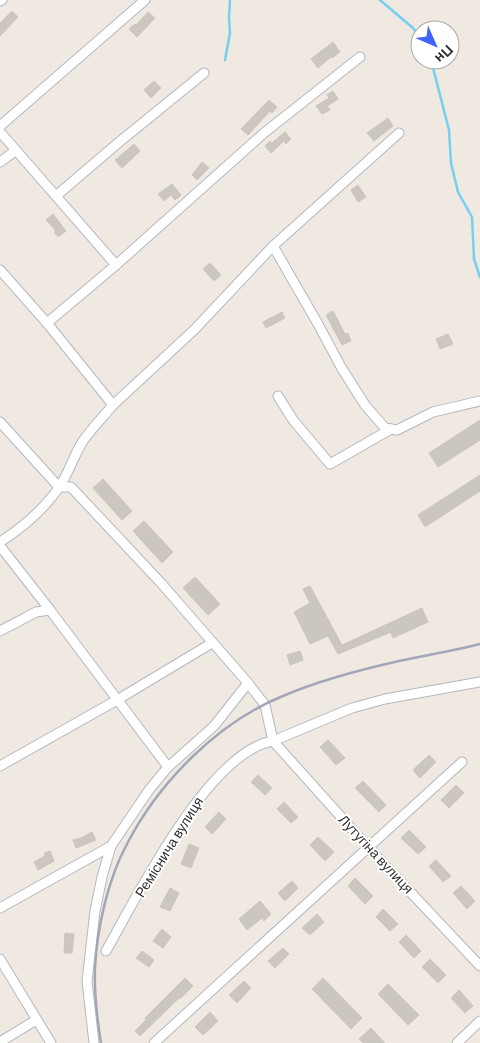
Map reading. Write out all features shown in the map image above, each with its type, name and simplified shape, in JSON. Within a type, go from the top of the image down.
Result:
[{"type":"street","points":[[0,126],[145,0]]},
{"type":"street","points":[[47,323],[116,265],[264,133],[360,57]]},
{"type":"street","points":[[56,196],[204,73]]},
{"type":"street","points":[[0,132],[116,265]]},
{"type":"street","points":[[0,542],[27,521],[59,487],[82,443],[113,405],[195,329],[273,246],[399,133]]},
{"type":"street","points":[[0,162],[15,151]]},
{"type":"street","points":[[273,246],[341,367],[365,405],[385,428],[397,430],[432,412],[480,401]]},
{"type":"street","points":[[0,270],[47,323],[113,405]]},
{"type":"street","points":[[278,396],[293,420],[330,464],[391,429]]},
{"type":"street","points":[[0,422],[59,487],[71,487],[161,583],[248,683],[265,705],[272,741]]},
{"type":"street","points":[[0,546],[168,767]]},
{"type":"street","points":[[0,631],[36,612],[50,610]]},
{"type":"street","points":[[0,766],[117,700],[212,643]]},
{"type":"street","name":"Реміснича вулиця","points":[[106,952],[176,832],[203,792],[235,760],[264,742],[272,741],[352,708],[385,699],[480,682]]},
{"type":"street","points":[[94,1043],[87,982],[95,911],[111,846],[149,790],[168,767],[214,726],[248,683]]},
{"type":"street","name":"Лутугіна вулиця","points":[[272,741],[480,966]]},
{"type":"street","points":[[154,1043],[462,762]]},
{"type":"street","points":[[0,908],[111,846]]},
{"type":"street","points":[[0,959],[51,1043]]},
{"type":"street","points":[[0,1042],[36,1020]]},
{"type":"street","points":[[457,1043],[480,1022]]},
{"type":"building","points":[[12,11],[18,17],[0,36],[0,23]]},
{"type":"building","points":[[148,12],[155,18],[137,37],[129,29],[136,25]]},
{"type":"building","points":[[333,42],[340,52],[318,68],[311,59]]},
{"type":"building","points":[[154,81],[161,88],[151,98],[144,90]]},
{"type":"building","points":[[333,91],[338,99],[327,106],[330,110],[322,114],[316,106],[329,98],[327,95]]},
{"type":"building","points":[[269,100],[277,107],[272,113],[270,111],[248,135],[241,129]]},
{"type":"building","points":[[388,118],[393,126],[374,141],[367,133]]},
{"type":"building","points":[[285,132],[291,139],[286,144],[284,141],[271,153],[265,146],[270,141],[272,143]]},
{"type":"building","points":[[134,144],[140,151],[122,168],[115,160]]},
{"type":"building","points":[[202,162],[209,168],[197,180],[192,175]]},
{"type":"building","points":[[172,184],[181,195],[175,200],[171,195],[164,201],[158,194]]},
{"type":"building","points":[[358,185],[366,197],[358,202],[351,190]]},
{"type":"building","points":[[53,214],[66,231],[58,237],[54,232],[56,231],[46,220]]},
{"type":"building","points":[[210,263],[221,275],[214,281],[203,269]]},
{"type":"building","points":[[333,311],[345,334],[348,333],[351,341],[342,345],[326,315]]},
{"type":"building","points":[[282,312],[285,318],[266,328],[263,322]]},
{"type":"building","points":[[448,334],[453,344],[440,349],[436,339]]},
{"type":"building","points":[[480,420],[480,440],[438,467],[429,453]]},
{"type":"building","points":[[480,475],[480,491],[425,527],[418,515]]},
{"type":"building","points":[[103,479],[132,511],[122,520],[93,488]]},
{"type":"building","points":[[144,521],[173,552],[162,563],[133,531]]},
{"type":"building","points":[[195,577],[220,604],[208,615],[183,588]]},
{"type":"building","points":[[310,586],[342,645],[422,608],[428,622],[393,638],[391,632],[338,654],[328,636],[310,644],[294,612],[310,603],[303,589]]},
{"type":"building","points":[[300,651],[303,660],[290,665],[287,655]]},
{"type":"building","points":[[328,740],[345,758],[336,765],[320,747]]},
{"type":"building","points":[[429,755],[436,762],[420,778],[413,770]]},
{"type":"building","points":[[258,775],[272,788],[265,795],[251,782]]},
{"type":"building","points":[[363,781],[386,805],[379,812],[355,788]]},
{"type":"building","points":[[456,785],[464,793],[449,808],[441,800]]},
{"type":"building","points":[[284,802],[298,817],[291,823],[277,809]]},
{"type":"building","points":[[219,812],[226,819],[212,834],[205,827]]},
{"type":"building","points":[[409,830],[426,847],[418,854],[401,838]]},
{"type":"building","points":[[92,832],[96,840],[76,848],[73,840]]},
{"type":"building","points":[[318,837],[334,852],[325,861],[310,845]]},
{"type":"building","points":[[189,844],[199,848],[191,868],[181,864]]},
{"type":"building","points":[[50,851],[54,861],[38,870],[34,862],[45,856],[44,853]]},
{"type":"building","points":[[436,860],[451,876],[443,882],[429,866]]},
{"type":"building","points":[[355,878],[373,896],[365,904],[348,886]]},
{"type":"building","points":[[292,881],[298,888],[285,901],[278,893]]},
{"type":"building","points":[[461,886],[475,901],[467,909],[453,893]]},
{"type":"building","points":[[170,888],[179,893],[170,911],[160,907]]},
{"type":"building","points":[[260,901],[271,914],[264,921],[262,918],[247,930],[239,919]]},
{"type":"building","points":[[383,909],[398,924],[390,931],[376,917]]},
{"type":"building","points":[[317,914],[324,922],[310,935],[302,928]]},
{"type":"building","points":[[162,929],[171,937],[163,948],[153,941]]},
{"type":"building","points":[[65,933],[74,934],[72,953],[64,953]]},
{"type":"building","points":[[406,935],[421,951],[414,958],[399,942]]},
{"type":"building","points":[[283,948],[289,954],[275,968],[268,961]]},
{"type":"building","points":[[142,951],[154,960],[149,967],[136,958]]},
{"type":"building","points":[[430,959],[446,975],[438,983],[422,967]]},
{"type":"building","points":[[185,978],[193,986],[140,1036],[135,1031],[146,1020],[145,1018]]},
{"type":"building","points":[[323,978],[362,1018],[351,1029],[312,989]]},
{"type":"building","points":[[244,981],[251,988],[237,1003],[229,995]]},
{"type":"building","points":[[388,984],[419,1015],[408,1025],[378,994]]},
{"type":"building","points":[[459,990],[473,1006],[465,1013],[451,998]]},
{"type":"building","points":[[210,1012],[218,1021],[203,1035],[195,1027]]},
{"type":"building","points":[[371,1028],[385,1043],[363,1043],[359,1039]]},
{"type":"waterway","points":[[225,60],[230,33],[230,0]]},
{"type":"waterway","points":[[380,0],[410,25]]},
{"type":"waterway","points":[[434,70],[449,130],[451,163],[458,192],[472,217],[474,259],[480,277]]},
{"type":"railway","points":[[101,1043],[96,1005],[95,968],[98,937],[109,888],[120,858],[140,821],[173,777],[193,756],[236,721],[259,707],[283,696],[325,680],[354,672],[480,644]]}]
